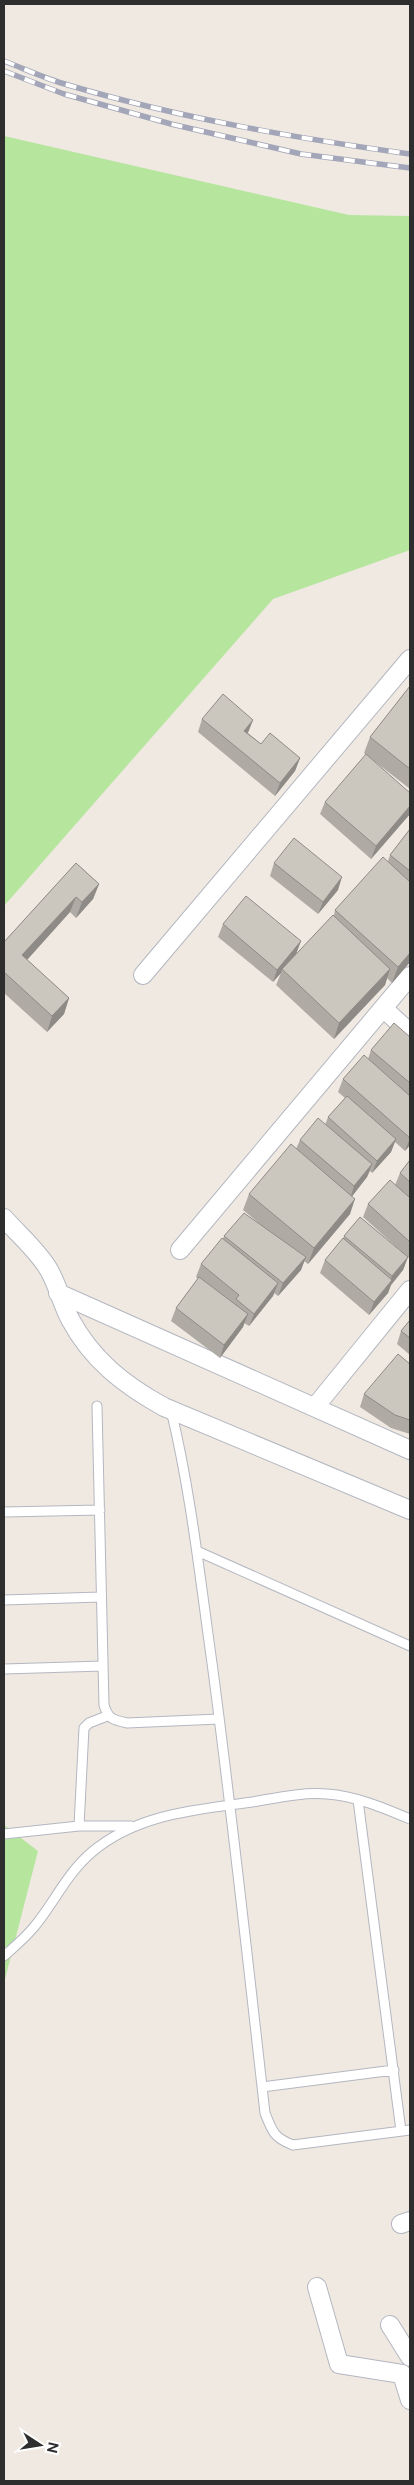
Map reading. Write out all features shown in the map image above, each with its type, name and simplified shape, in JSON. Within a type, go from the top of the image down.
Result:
[{"type":"street","points":[[144,975],[410,659]]},
{"type":"street","points":[[180,1250],[410,976]]},
{"type":"street","points":[[383,1008],[410,1033]]},
{"type":"street","points":[[4,1218],[49,1270],[71,1321],[103,1363],[132,1390],[171,1410],[410,1510]]},
{"type":"street","points":[[318,1408],[319,1402],[410,1290]]},
{"type":"street","points":[[58,1293],[318,1408],[322,1413],[410,1450]]},
{"type":"street","points":[[317,2287],[339,2364],[402,2374],[410,2400]]},
{"type":"street","points":[[390,2325],[410,2357]]},
{"type":"lane","points":[[97,1406],[104,1705],[107,1716],[115,1721],[127,1723],[219,1719]]},
{"type":"lane","points":[[171,1410],[185,1467],[197,1551],[230,1805],[266,2113],[272,2130],[280,2140],[293,2145],[406,2130],[394,2070],[358,1800]]},
{"type":"lane","points":[[4,1512],[100,1510]]},
{"type":"lane","points":[[197,1551],[410,1646]]},
{"type":"lane","points":[[4,1600],[101,1597]]},
{"type":"lane","points":[[4,1669],[103,1666]]},
{"type":"lane","points":[[78,1826],[84,1728],[89,1723],[107,1716]]},
{"type":"lane","points":[[4,1956],[34,1927],[71,1874],[90,1854],[109,1838],[134,1826],[190,1810],[310,1793],[328,1794],[358,1800],[410,1819]]},
{"type":"lane","points":[[4,1834],[78,1826],[134,1826]]},
{"type":"lane","points":[[262,2087],[394,2070]]},
{"type":"green space","points":[[4,136],[349,215],[410,216],[410,550],[273,599],[4,906]]},
{"type":"green space","points":[[4,1825],[38,1851],[4,1983]]},
{"type":"building","points":[[410,686],[410,769],[370,737]]},
{"type":"building","points":[[223,694],[253,720],[244,731],[261,744],[270,733],[300,758],[280,783],[202,719]]},
{"type":"building","points":[[366,754],[410,793],[410,806],[376,846],[325,802]]},
{"type":"building","points":[[410,829],[410,871],[390,855]]},
{"type":"building","points":[[294,838],[342,877],[323,902],[274,863]]},
{"type":"building","points":[[383,857],[410,882],[410,953],[398,967],[335,910]]},
{"type":"building","points":[[76,863],[99,884],[82,902],[76,897],[22,955],[69,998],[52,1016],[4,972],[4,942]]},
{"type":"building","points":[[246,896],[301,941],[277,970],[223,924]]},
{"type":"building","points":[[333,915],[390,969],[339,1023],[282,969]]},
{"type":"building","points":[[394,1023],[410,1037],[410,1083],[371,1050]]},
{"type":"building","points":[[364,1055],[410,1096],[410,1138],[343,1079]]},
{"type":"building","points":[[347,1096],[396,1139],[377,1161],[328,1117]]},
{"type":"building","points":[[318,1118],[372,1164],[354,1186],[300,1140]]},
{"type":"building","points":[[291,1144],[355,1199],[314,1248],[249,1194]]},
{"type":"building","points":[[410,1160],[410,1182],[400,1173]]},
{"type":"building","points":[[390,1180],[410,1198],[410,1242],[368,1204]]},
{"type":"building","points":[[244,1213],[306,1257],[283,1283],[224,1236]]},
{"type":"building","points":[[360,1217],[408,1257],[392,1276],[344,1236]]},
{"type":"building","points":[[222,1238],[278,1283],[254,1314],[236,1299],[239,1295],[201,1264]]},
{"type":"building","points":[[343,1238],[392,1280],[374,1302],[325,1260]]},
{"type":"building","points":[[199,1277],[248,1314],[224,1345],[176,1308]]},
{"type":"building","points":[[410,1320],[410,1338],[401,1331]]},
{"type":"building","points":[[398,1354],[410,1364],[410,1420],[395,1415],[364,1394]]},
{"type":"railway","points":[[4,61],[60,83],[195,117],[281,134],[410,154]]},
{"type":"railway","points":[[4,71],[64,94],[171,124],[301,154],[410,168]]}]
